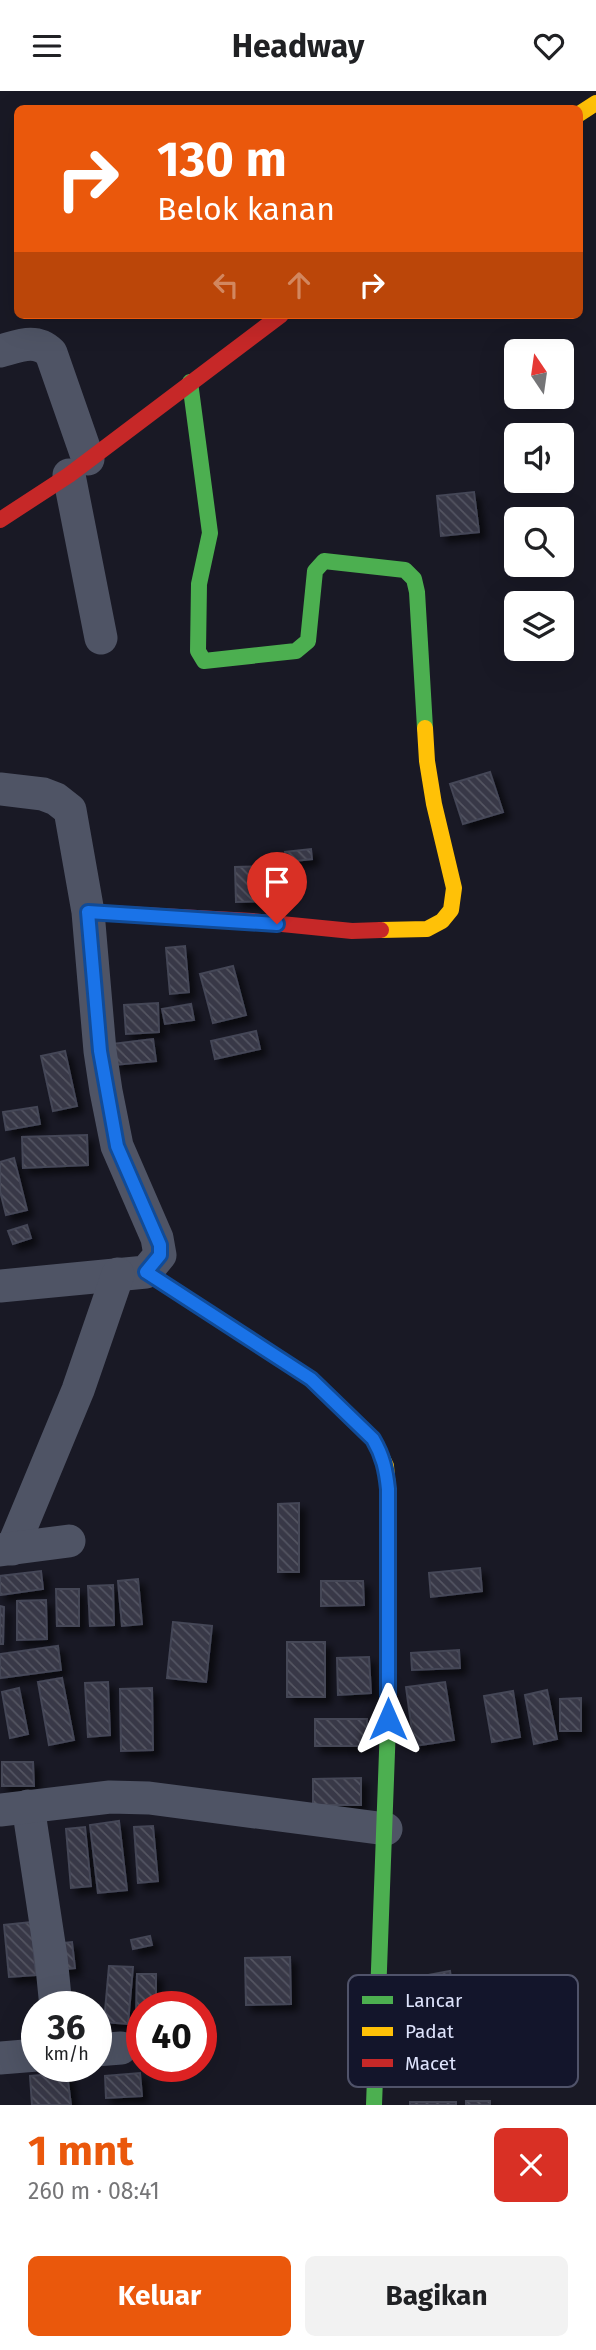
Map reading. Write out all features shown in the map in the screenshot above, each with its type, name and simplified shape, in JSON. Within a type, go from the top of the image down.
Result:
[{"type":"street","points":[[0,520],[79,467],[275,319]]},
{"type":"street","points":[[0,351],[39,344],[51,353],[79,467],[101,638]]},
{"type":"street","points":[[88,912],[252,921],[352,931],[400,931],[427,929],[442,922],[454,901],[450,867],[434,804],[427,761],[417,591],[415,579],[411,574],[405,570],[324,561],[315,571],[308,641],[296,651],[204,661],[198,651],[199,584],[210,533],[190,381]]},
{"type":"street","points":[[0,789],[43,795],[56,799],[70,810],[88,912],[100,1051],[117,1146],[160,1245],[160,1255],[132,1273],[0,1286]]},
{"type":"street","points":[[6,1549],[132,1273]]},
{"type":"street","points":[[132,1273],[311,1379],[373,1439],[386,1466],[386,1829],[380,1975]]},
{"type":"street","points":[[6,1549],[69,1541]]},
{"type":"street","points":[[54,1991],[51,1957],[14,1808],[110,1797],[149,1798],[386,1829]]},
{"type":"street","points":[[0,2058],[21,2056]]},
{"type":"street","points":[[374,2105],[375,2087]]},
{"type":"building","points":[[474,492],[479,532],[441,536],[437,496]]},
{"type":"building","points":[[490,772],[503,812],[463,824],[450,784]]},
{"type":"building","points":[[311,849],[312,859],[286,862],[285,852]]},
{"type":"building","points":[[266,866],[268,901],[236,902],[235,867]]},
{"type":"building","points":[[185,946],[189,992],[170,994],[166,948]]},
{"type":"building","points":[[233,966],[246,1015],[213,1023],[200,974]]},
{"type":"building","points":[[158,1003],[159,1032],[126,1034],[124,1005]]},
{"type":"building","points":[[191,1004],[194,1020],[165,1024],[162,1009]]},
{"type":"building","points":[[256,1031],[260,1049],[215,1059],[211,1041]]},
{"type":"building","points":[[153,1039],[156,1061],[114,1065],[111,1044]]},
{"type":"building","points":[[65,1051],[77,1106],[53,1111],[41,1056]]},
{"type":"building","points":[[37,1107],[40,1124],[6,1130],[3,1112]]},
{"type":"building","points":[[87,1135],[88,1165],[23,1168],[22,1137]]},
{"type":"building","points":[[14,1158],[27,1210],[6,1215],[0,1191],[0,1162]]},
{"type":"building","points":[[27,1225],[31,1238],[13,1244],[8,1231]]},
{"type":"building","points":[[299,1503],[299,1572],[278,1572],[278,1504]]},
{"type":"building","points":[[480,1568],[482,1591],[431,1597],[429,1573]]},
{"type":"building","points":[[41,1571],[43,1589],[0,1595],[0,1576]]},
{"type":"building","points":[[138,1579],[142,1624],[122,1626],[118,1581]]},
{"type":"building","points":[[321,1581],[363,1581],[364,1605],[321,1606]]},
{"type":"building","points":[[113,1585],[114,1625],[90,1626],[88,1586]]},
{"type":"building","points":[[56,1589],[79,1589],[79,1626],[57,1626]]},
{"type":"building","points":[[46,1600],[47,1639],[17,1640],[17,1601]]},
{"type":"building","points":[[0,1606],[4,1607],[3,1644],[0,1644]]},
{"type":"building","points":[[173,1622],[212,1626],[206,1682],[167,1678]]},
{"type":"building","points":[[287,1642],[325,1642],[325,1697],[287,1697]]},
{"type":"building","points":[[58,1646],[61,1670],[0,1678],[0,1654]]},
{"type":"building","points":[[459,1650],[460,1668],[412,1670],[411,1653]]},
{"type":"building","points":[[369,1657],[371,1693],[338,1695],[337,1658]]},
{"type":"building","points":[[62,1678],[74,1740],[49,1745],[38,1682]]},
{"type":"building","points":[[108,1682],[110,1735],[88,1737],[85,1683]]},
{"type":"building","points":[[445,1682],[454,1740],[414,1746],[406,1687]]},
{"type":"building","points":[[19,1688],[28,1734],[10,1738],[2,1692]]},
{"type":"building","points":[[152,1688],[153,1750],[121,1751],[120,1689]]},
{"type":"building","points":[[547,1690],[557,1739],[534,1744],[525,1695]]},
{"type":"building","points":[[513,1691],[520,1737],[492,1742],[484,1696]]},
{"type":"building","points":[[581,1698],[581,1731],[560,1731],[560,1699]]},
{"type":"building","points":[[315,1719],[367,1719],[367,1746],[315,1746]]},
{"type":"building","points":[[2,1762],[33,1762],[34,1786],[2,1786]]},
{"type":"building","points":[[361,1778],[361,1805],[313,1805],[313,1779]]},
{"type":"building","points":[[119,1821],[127,1890],[98,1893],[90,1825]]},
{"type":"building","points":[[153,1826],[158,1881],[138,1883],[134,1827]]},
{"type":"building","points":[[85,1827],[91,1886],[71,1888],[66,1829]]},
{"type":"building","points":[[31,1922],[36,1975],[9,1977],[4,1925]]},
{"type":"building","points":[[150,1936],[152,1945],[133,1949],[131,1940]]},
{"type":"building","points":[[72,1942],[75,1968],[57,1970],[54,1944]]},
{"type":"building","points":[[290,1957],[291,2004],[246,2005],[245,1958]]},
{"type":"building","points":[[109,1966],[133,1967],[131,1991],[126,1991],[126,2024],[112,2023],[112,1991],[107,1991]]},
{"type":"building","points":[[450,1971],[451,1975],[428,1975]]},
{"type":"building","points":[[137,1974],[156,1974],[156,1991],[137,1991]]},
{"type":"building","points":[[126,2074],[126,2082],[141,2082],[142,2096],[106,2098],[105,2082],[112,2082],[112,2075]]},
{"type":"building","points":[[30,2082],[68,2082],[71,2105],[32,2105]]},
{"type":"building","points":[[466,2101],[490,2101],[490,2105],[466,2105]]},
{"type":"building","points":[[410,2102],[456,2102],[456,2105],[410,2105]]},
{"type":"traffic: fast","points":[[190,382],[210,533],[199,584],[198,651],[204,661],[296,651],[308,641],[315,571],[324,561],[405,570],[414,579],[417,592],[425,728]]},
{"type":"traffic: fast","points":[[379,1975],[388,1725]]},
{"type":"traffic: fast","points":[[374,2105],[375,2087]]},
{"type":"traffic: slow","points":[[583,111],[596,103]]},
{"type":"traffic: slow","points":[[381,930],[427,929],[442,921],[451,910],[454,888],[434,804],[425,728]]},
{"type":"traffic: slow","points":[[146,1272],[311,1379],[373,1439],[386,1466],[388,1489],[388,1725]]},
{"type":"traffic: jam","points":[[0,520],[69,475],[276,319]]},
{"type":"traffic: jam","points":[[88,912],[252,921],[352,931],[381,930]]},
{"type":"route","points":[[277,924],[88,912],[100,1051],[117,1146],[160,1245],[160,1255],[146,1272],[311,1379],[373,1439],[380,1451],[386,1466],[388,1489],[388,1719]]}]
